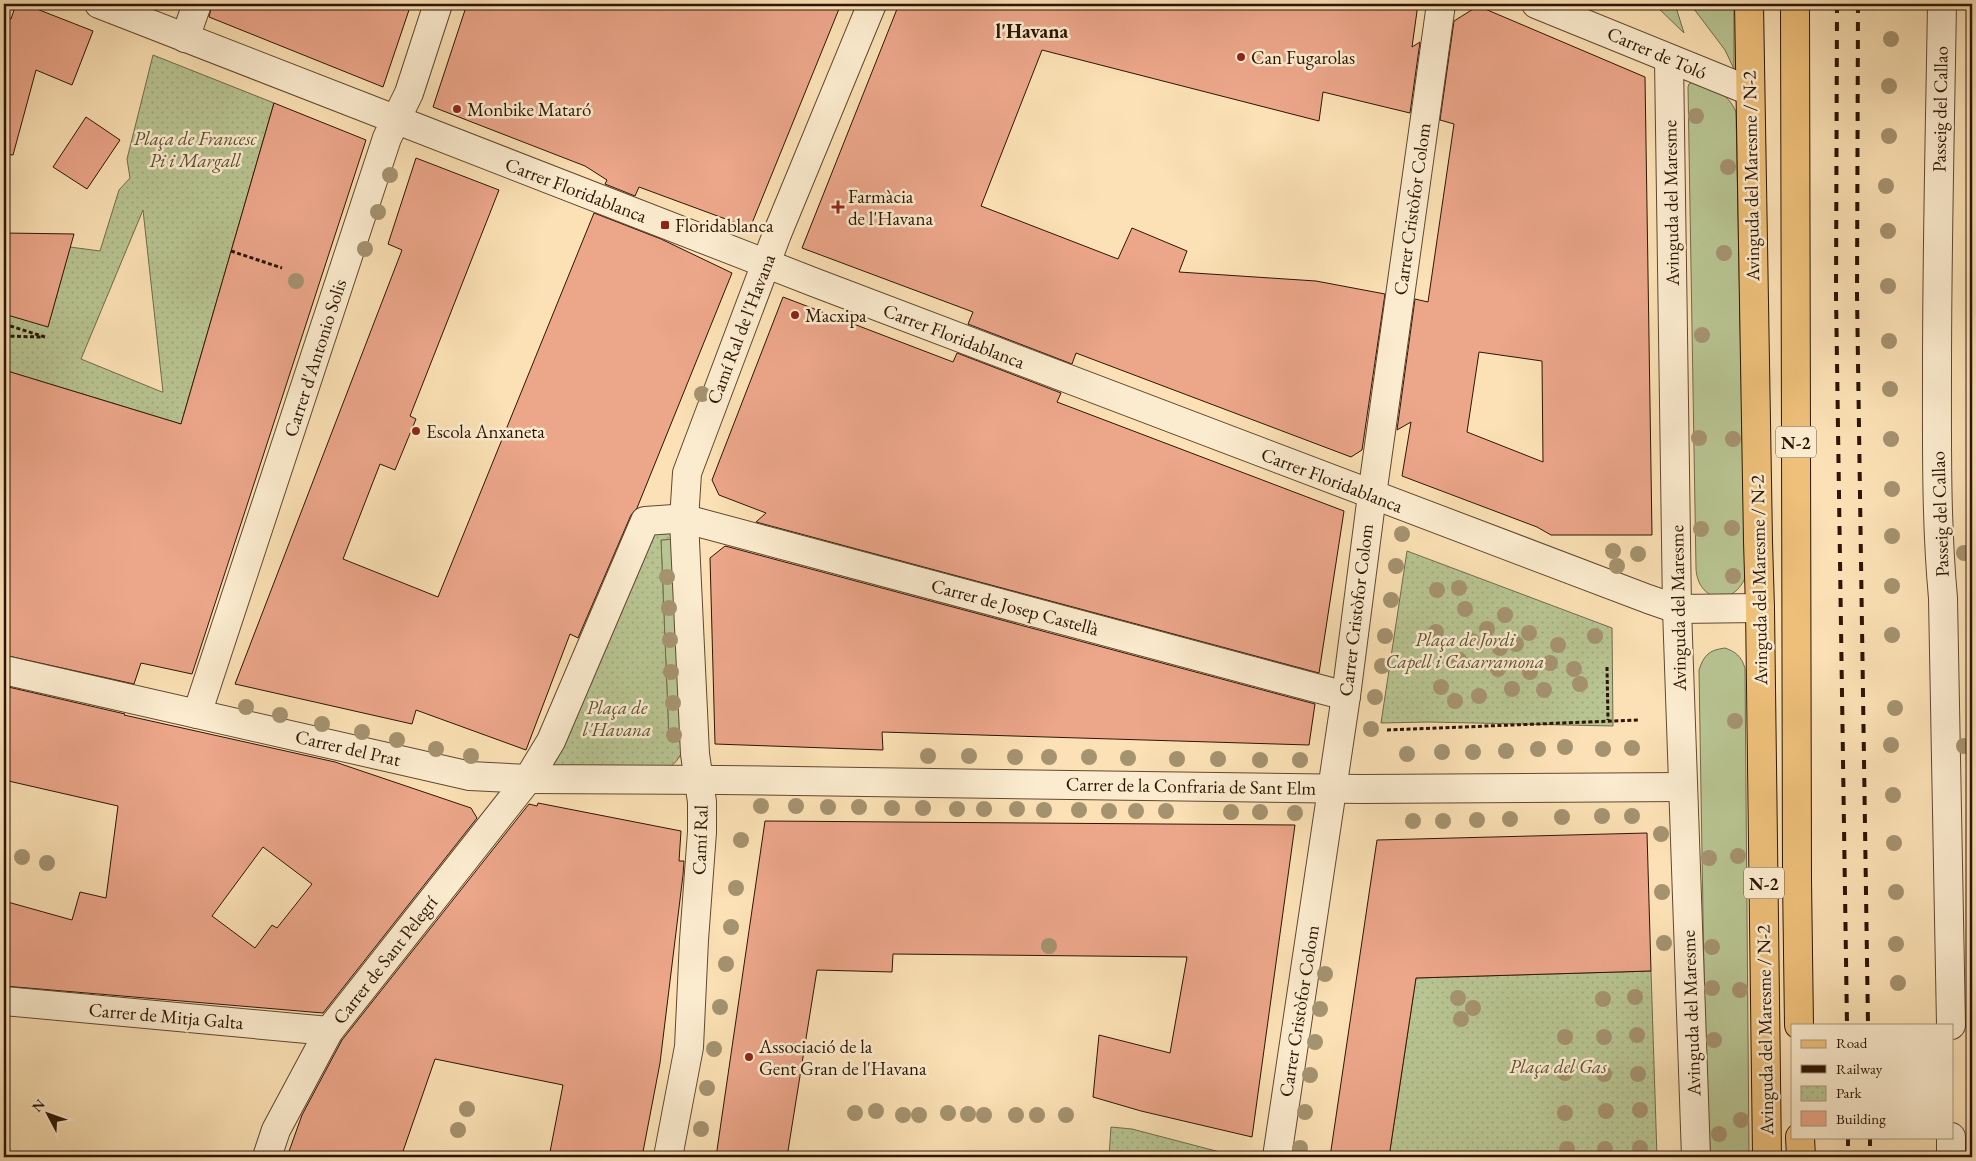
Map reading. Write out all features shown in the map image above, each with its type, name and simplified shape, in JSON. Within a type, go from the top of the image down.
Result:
[{"type":"main road","name":"Avinguda del Maresme / N-2","points":[[1749,4],[1760,608],[1767,1157]]},
{"type":"main road","name":"Avinguda del Maresme / N-2","points":[[1795,4],[1799,1024]]},
{"type":"main road","points":[[1760,608],[1773,619],[1784,646],[1787,680],[1788,788],[1797,880]]},
{"type":"main road","name":"Avinguda del Maresme / N-2","points":[[1800,1138],[1800,1157]]},
{"type":"street","name":"Carrer Floridablanca","points":[[99,4],[766,264],[1677,609],[1760,608]]},
{"type":"street","points":[[186,38],[197,4]]},
{"type":"street","name":"Carrer d'Antonio Solis","points":[[197,714],[381,157],[408,93],[438,4]]},
{"type":"street","name":"Camí Ral de l'Havana","points":[[684,520],[687,473],[766,264],[872,4]]},
{"type":"street","name":"Carrer Cristòfor Colom","points":[[1277,1157],[1346,696],[1372,495],[1441,4]]},
{"type":"street","name":"Carrer de Toló","points":[[1536,4],[1750,91]]},
{"type":"street","name":"Passeig del Callao","points":[[1942,4],[1937,282],[1937,485],[1938,541],[1943,598],[1951,1024]]},
{"type":"street","name":"Avinguda del Maresme","points":[[1669,59],[1677,609],[1696,1157]]},
{"type":"street","points":[[528,779],[551,741],[645,521],[684,520]]},
{"type":"street","name":"Carrer de Josep Castellà","points":[[684,520],[1346,696]]},
{"type":"street","name":"Camí Ral","points":[[668,1157],[689,1047],[702,832],[702,802],[694,754],[684,520]]},
{"type":"street","name":"Carrer del Prat","points":[[4,670],[470,776],[528,779],[698,780]]},
{"type":"street","name":"Carrer de Sant Pelegrí","points":[[266,1157],[276,1130],[329,1032],[528,779]]},
{"type":"street","name":"Carrer de la Confraria de Sant Elm","points":[[698,780],[1332,789],[1683,787]]},
{"type":"street","name":"Carrer de Mitja Galta","points":[[4,1001],[329,1032]]},
{"type":"street","points":[[1951,1138],[1951,1157]]},
{"type":"path","points":[[232,251],[282,268]]},
{"type":"path","points":[[4,324],[45,337],[14,338],[4,336]]},
{"type":"path","points":[[1607,667],[1608,720]]},
{"type":"path","points":[[1387,730],[1638,720]]},
{"type":"green space","points":[[1654,4],[1675,4],[1684,33]]},
{"type":"green space","points":[[1692,4],[1734,4],[1734,69],[1725,50]]},
{"type":"green space","name":"Plaça de Francesc Pi i Margall","points":[[153,55],[274,103],[181,424],[4,370],[4,314],[48,326],[70,247],[100,251],[119,190],[130,178],[127,159]],"holes":[[[143,210],[163,392],[81,359]]]},
{"type":"green space","points":[[1693,82],[1724,95],[1736,112],[1745,578],[1739,588],[1732,594],[1724,597],[1716,597],[1709,594],[1703,588],[1698,580],[1696,569],[1688,87]]},
{"type":"green space","name":"Plaça de l'Havana","points":[[674,519],[675,539],[661,540],[669,741],[683,741],[683,749],[680,756],[670,767],[535,769],[645,521]]},
{"type":"green space","points":[[675,539],[683,741],[669,742],[661,540]]},
{"type":"green space","name":"Plaça de Jordi Capell i Casarramona","points":[[1407,551],[1612,628],[1613,726],[1428,722],[1381,723]]},
{"type":"green space","points":[[1725,648],[1738,655],[1745,668],[1749,1157],[1707,1157],[1699,670],[1708,654]]},
{"type":"green space","name":"Plaça del Gas","points":[[1651,971],[1657,1157],[1389,1157],[1416,978]]},
{"type":"green space","points":[[1111,1127],[1132,1129],[1239,1157],[1109,1157]]},
{"type":"building","points":[[16,4],[24,4],[93,31],[72,85],[36,70],[13,155],[4,154],[4,16],[11,19]]},
{"type":"building","points":[[212,4],[411,4],[383,87],[209,17]]},
{"type":"building","points":[[467,4],[841,4],[750,228],[639,187],[635,196],[605,184],[607,180],[585,166],[433,107]]},
{"type":"building","points":[[899,4],[1418,4],[1412,47],[1420,42],[1410,113],[1323,92],[1319,121],[1042,50],[981,206],[1118,259],[1132,228],[1187,251],[1179,272],[1316,281],[1385,294],[1362,450],[1351,457],[1076,353],[1072,364],[968,324],[973,312],[802,248]]},
{"type":"building","points":[[1478,6],[1645,77],[1652,535],[1551,535],[1537,527],[1402,476],[1411,422],[1397,430],[1415,299],[1428,302],[1454,124],[1440,120],[1454,21]],"holes":[[[1479,352],[1542,361],[1543,462],[1467,432]]]},
{"type":"building","points":[[274,103],[366,140],[192,674],[141,663],[134,684],[4,655],[4,370],[181,424]]},
{"type":"building","points":[[86,117],[120,140],[87,189],[53,167]]},
{"type":"building","points":[[416,158],[499,190],[410,416],[416,419],[395,470],[380,464],[343,559],[438,597],[594,213],[661,239],[732,273],[637,508],[631,515],[578,638],[570,634],[526,750],[416,710],[412,724],[235,684],[402,250],[388,244]]},
{"type":"building","points":[[4,233],[74,234],[48,327],[4,314]]},
{"type":"building","points":[[783,297],[953,362],[957,353],[1061,393],[1057,402],[1344,511],[1319,673],[756,522],[766,513],[719,495],[712,480]]},
{"type":"building","points":[[725,546],[1315,704],[1309,745],[882,732],[883,750],[715,744],[710,558]]},
{"type":"building","points":[[4,686],[335,762],[471,808],[477,818],[323,1013],[4,986],[4,901],[72,920],[80,892],[106,898],[118,806],[4,780]],"holes":[[[263,847],[312,884],[277,928],[272,925],[255,948],[212,916]]]},
{"type":"building","points":[[538,803],[681,831],[679,861],[684,861],[683,875],[660,1063],[642,1157],[549,1157],[563,1085],[435,1059],[401,1157],[287,1157],[302,1115],[342,1040],[529,804],[537,806]]},
{"type":"building","points":[[765,821],[1295,825],[1252,1137],[1141,1111],[1093,1097],[1099,1035],[1170,1053],[1187,957],[893,954],[892,972],[817,970],[787,1157],[716,1157]]},
{"type":"building","points":[[1647,833],[1651,971],[1416,978],[1389,1157],[1330,1157],[1377,840]]},
{"type":"railway","points":[[1837,4],[1836,295],[1847,1024]]},
{"type":"railway","points":[[1858,4],[1857,295],[1868,1024]]},
{"type":"railway","points":[[1848,1138],[1848,1157]]},
{"type":"railway","points":[[1870,1138],[1870,1157]]},
{"type":"place","name":"Can Fugarolas","points":[[1241,57]]},
{"type":"place","name":"Monbike Mataró","points":[[457,109]]},
{"type":"place","name":"Farmàcia de l'Havana","points":[[838,207]]},
{"type":"place","name":"Floridablanca","points":[[665,225]]},
{"type":"place","name":"Macxipa","points":[[795,315]]},
{"type":"place","name":"Escola Anxaneta","points":[[416,431]]},
{"type":"place","name":"Associació de la Gent Gran de l'Havana","points":[[749,1057]]},
{"type":"district","name":"l'Havana","points":[[1032,31]]}]
